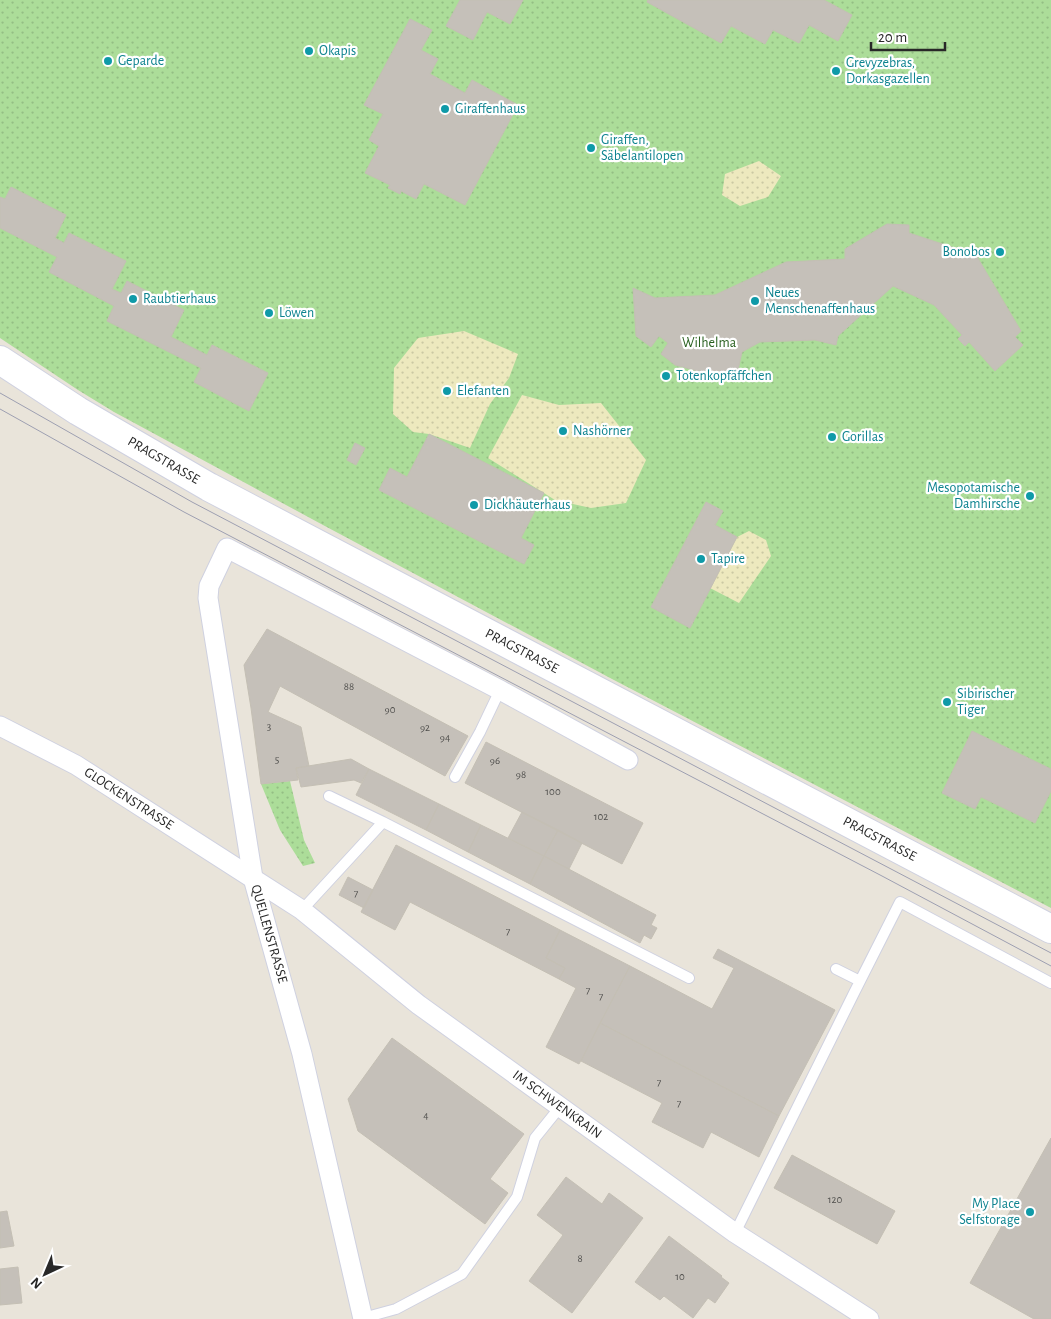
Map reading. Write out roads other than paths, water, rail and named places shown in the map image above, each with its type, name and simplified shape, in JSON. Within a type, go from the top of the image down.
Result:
[{"type":"main road","name":"PRAGSTRASSE","points":[[0,360],[78,412],[210,487],[1051,929]]},
{"type":"street","name":"QUELLENSTRASSE","points":[[363,1319],[302,1054],[253,878],[208,598],[210,586],[227,548],[500,690]]},
{"type":"street","points":[[500,690],[628,760]]},
{"type":"street","name":"GLOCKENSTRASSE","points":[[0,726],[76,765],[253,878]]},
{"type":"street","name":"IM SCHWENKRAIN","points":[[253,878],[302,910],[418,1005],[735,1233],[869,1319]]},
{"type":"lane","points":[[455,777],[480,732],[500,690]]},
{"type":"lane","points":[[329,796],[689,978]]},
{"type":"lane","points":[[302,910],[383,822]]},
{"type":"lane","points":[[735,1233],[900,902],[1051,983]]},
{"type":"lane","points":[[836,969],[860,981]]},
{"type":"lane","points":[[363,1319],[396,1309],[462,1274],[516,1197],[536,1138],[560,1107]]},
{"type":"tram line","points":[[0,393],[192,502],[1051,953]]},
{"type":"tram line","points":[[0,409],[184,512],[1051,966]]},
{"type":"place","name":"Okapis","points":[[309,51]]},
{"type":"place","name":"Geparde","points":[[108,61]]},
{"type":"place","name":"Grevyzebras, Dorkasgazellen","points":[[836,71]]},
{"type":"place","name":"Giraffenhaus","points":[[445,109]]},
{"type":"place","name":"Giraffen, Säbelantilopen","points":[[591,148]]},
{"type":"place","name":"Bonobos","points":[[1000,252]]},
{"type":"place","name":"Raubtierhaus","points":[[133,299]]},
{"type":"place","name":"Neues Menschenaffenhaus","points":[[755,301]]},
{"type":"place","name":"Löwen","points":[[269,313]]},
{"type":"place","name":"Totenkopfäffchen","points":[[666,376]]},
{"type":"place","name":"Elefanten","points":[[447,391]]},
{"type":"place","name":"Nashörner","points":[[563,431]]},
{"type":"place","name":"Gorillas","points":[[832,437]]},
{"type":"place","name":"Mesopotamische Damhirsche","points":[[1030,496]]},
{"type":"place","name":"Dickhäuterhaus","points":[[474,505]]},
{"type":"place","name":"Tapire","points":[[701,559]]},
{"type":"place","name":"Sibirischer Tiger","points":[[947,702]]},
{"type":"place","name":"My Place Selfstorage","points":[[1030,1212]]},
{"type":"park label","name":"Wilhelma","points":[[709,343]]}]
